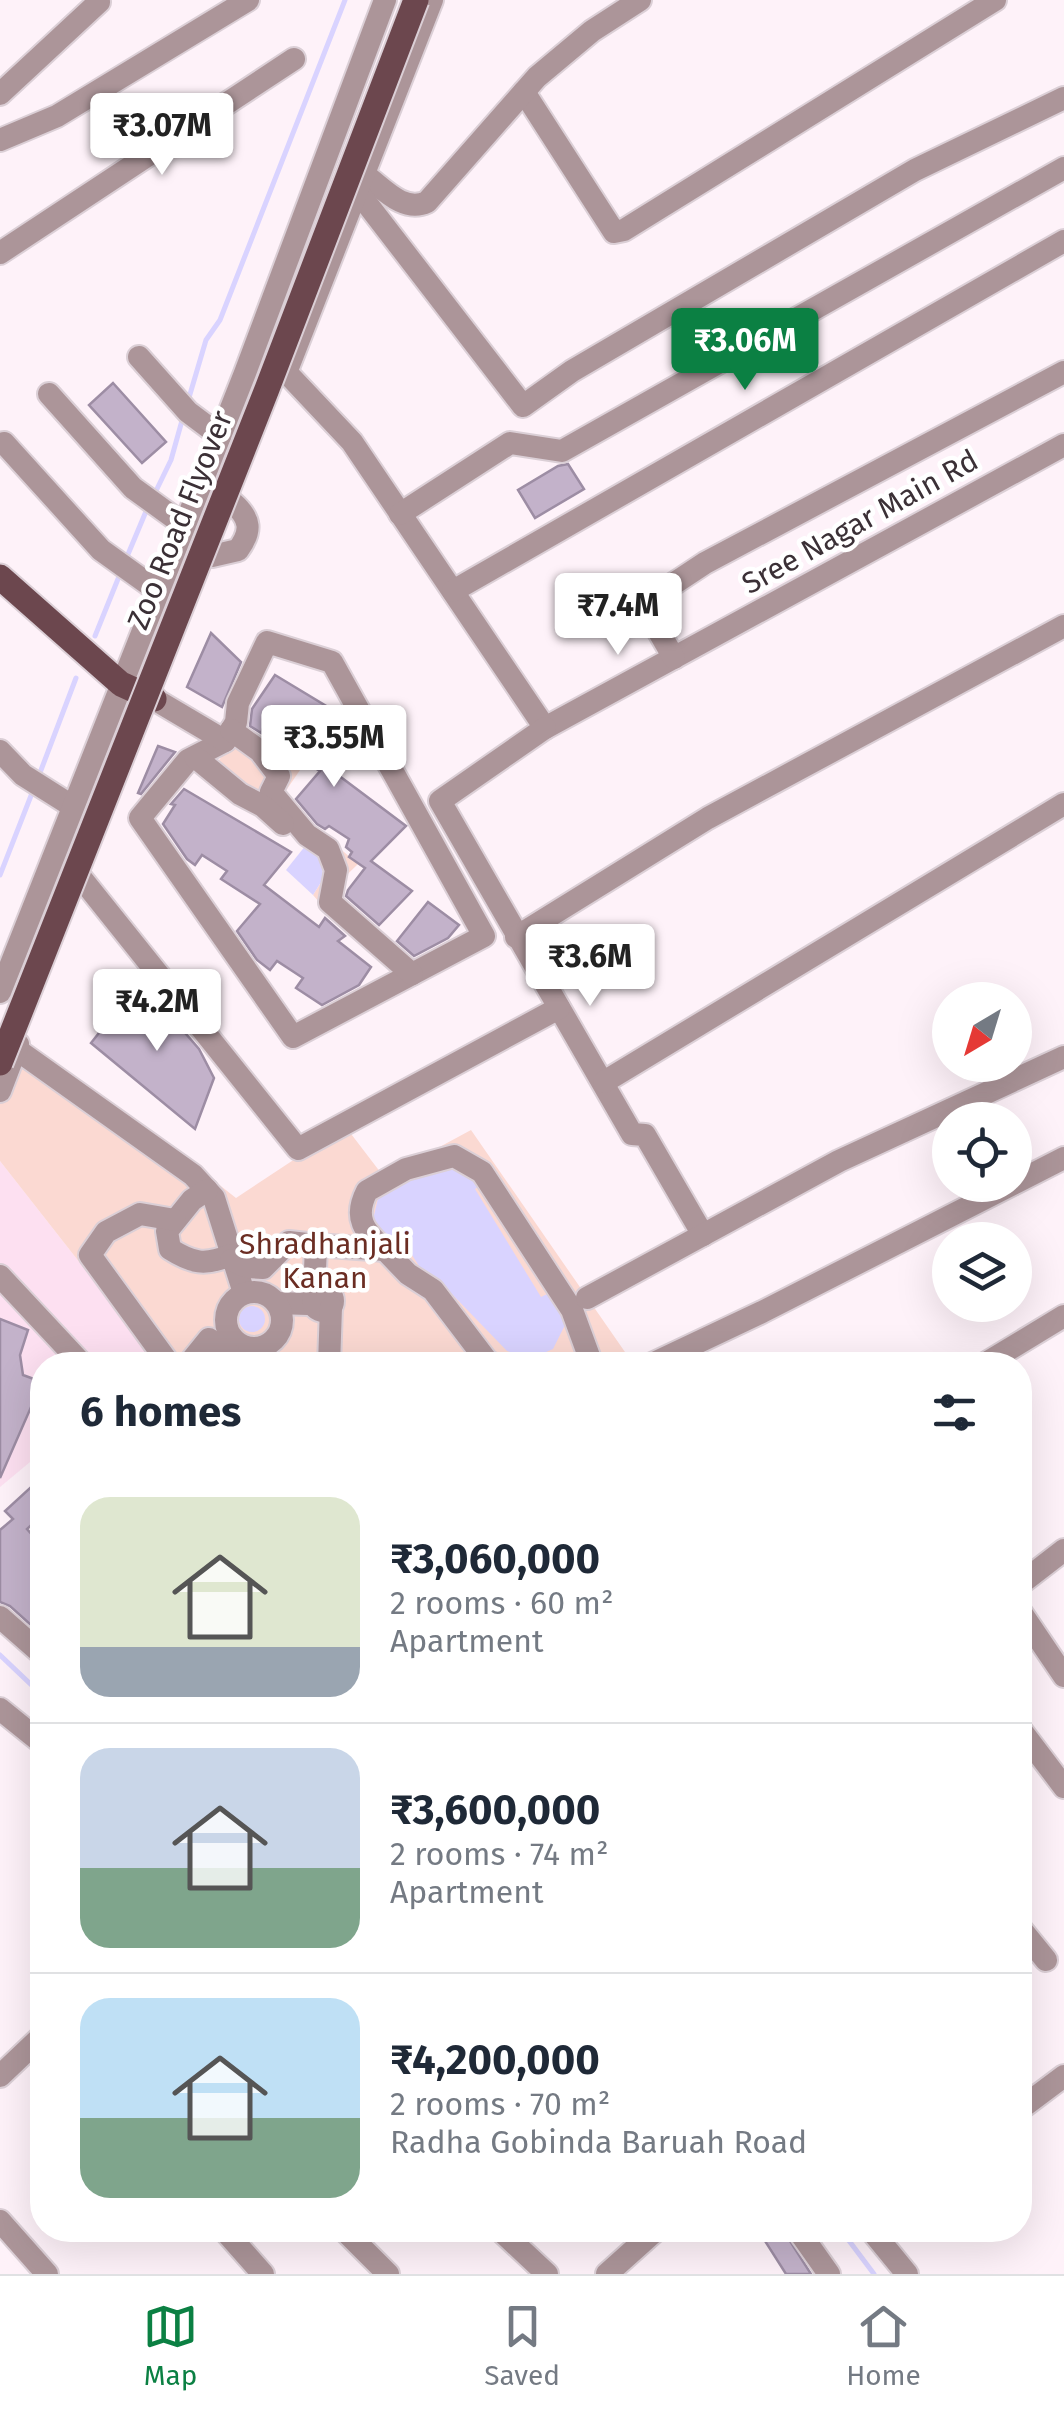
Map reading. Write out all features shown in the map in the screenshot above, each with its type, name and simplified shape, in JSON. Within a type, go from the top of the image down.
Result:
[{"type":"main road","name":"Zoo Road Flyover","points":[[0,1024],[254,384],[400,0]]},
{"type":"main road","name":"Zoo Road Flyover","points":[[8,1056],[416,0]]},
{"type":"main road","points":[[0,576],[121,684],[154,699]]},
{"type":"street","points":[[0,140],[57,116],[248,0]]},
{"type":"street","points":[[1,987],[220,436],[386,0]]},
{"type":"street","points":[[0,1091],[8,1056],[233,504],[432,0]]},
{"type":"street","points":[[361,183],[404,204],[421,205],[524,92],[592,31],[640,0]]},
{"type":"street","points":[[524,92],[614,232],[624,230],[995,0]]},
{"type":"street","points":[[0,94],[99,2]]},
{"type":"street","points":[[0,254],[294,59]]},
{"type":"street","points":[[361,183],[523,406],[572,372],[915,170],[1064,98]]},
{"type":"street","points":[[400,514],[510,443],[562,451],[1064,168]]},
{"type":"street","points":[[452,591],[1064,242]]},
{"type":"street","points":[[139,357],[188,412],[220,436]]},
{"type":"street","points":[[286,372],[352,442],[545,728]]},
{"type":"street","points":[[674,658],[642,604],[704,563],[1064,372]]},
{"type":"street","points":[[49,394],[133,488],[184,526]]},
{"type":"street","points":[[4,443],[100,550],[158,591]]},
{"type":"street","name":"Sree Nagar Main Rd","points":[[516,937],[440,801],[545,728],[1064,445]]},
{"type":"street","points":[[703,1235],[644,1136],[632,1134],[516,937],[708,818],[1064,626]]},
{"type":"street","points":[[223,780],[235,738],[238,704],[267,642],[332,662],[484,936],[293,1037],[140,818],[188,760],[235,738]]},
{"type":"street","points":[[154,699],[260,751],[279,776],[271,792],[306,835],[328,849],[336,870],[330,902],[406,977]]},
{"type":"street","points":[[0,752],[25,777],[72,806]]},
{"type":"street","points":[[195,758],[240,794],[263,806],[322,859],[323,880],[313,895],[338,924],[406,977]]},
{"type":"street","points":[[604,1082],[1064,804]]},
{"type":"street","points":[[82,879],[298,1149],[559,1008]]},
{"type":"street","points":[[8,1056],[192,1175],[207,1190],[214,1198],[244,1293]]},
{"type":"street","points":[[587,1298],[839,1161],[1064,1056]]},
{"type":"street","points":[[480,1352],[433,1290],[408,1274],[363,1230],[359,1214],[367,1191],[406,1169],[454,1156],[482,1172],[572,1310],[587,1352]]},
{"type":"street","points":[[1032,1174],[1064,1158]]},
{"type":"street","points":[[207,1190],[192,1200],[167,1231],[170,1249],[190,1262],[212,1263],[231,1258],[247,1268],[263,1268],[289,1242],[385,1250]]},
{"type":"street","points":[[677,1352],[978,1202]]},
{"type":"street","points":[[161,1352],[90,1255],[106,1232],[140,1214],[175,1220]]},
{"type":"street","points":[[316,1245],[317,1304],[326,1352]]},
{"type":"street","points":[[0,1276],[71,1352]]},
{"type":"street","points":[[230,1351],[226,1314],[244,1293],[262,1292],[282,1312],[281,1330],[270,1352]]},
{"type":"street","points":[[277,1303],[317,1304]]},
{"type":"street","points":[[1004,1352],[1064,1316]]},
{"type":"street","points":[[198,1352],[209,1339],[230,1351],[258,1352]]},
{"type":"street","points":[[1032,1575],[1064,1550]]},
{"type":"street","points":[[0,1617],[30,1643]]},
{"type":"street","points":[[1032,1629],[1064,1676]]},
{"type":"street","points":[[0,1709],[30,1733]]},
{"type":"street","points":[[1032,1745],[1064,1787]]},
{"type":"street","points":[[1032,1943],[1046,1960]]},
{"type":"street","points":[[0,2076],[30,2047]]},
{"type":"street","points":[[1032,2101],[1064,2076]]},
{"type":"street","points":[[0,2222],[47,2274]]},
{"type":"street","points":[[235,2242],[263,2274]]},
{"type":"street","points":[[356,2242],[388,2274]]},
{"type":"street","points":[[513,2242],[547,2274]]},
{"type":"street","points":[[607,2274],[643,2242]]},
{"type":"street","points":[[807,2242],[830,2274]]},
{"type":"street","points":[[882,2242],[907,2274]]},
{"type":"shaded area","points":[[306,845],[322,859],[323,879],[313,895],[286,870]]},
{"type":"shaded area","points":[[0,1161],[150,1352],[30,1352],[30,1462],[0,1487]]},
{"type":"shaded area","points":[[452,1164],[488,1179],[475,1189],[541,1297],[553,1291],[566,1323],[553,1349],[507,1351],[448,1290],[428,1280],[412,1255],[372,1224],[383,1177]]},
{"type":"shaded area","points":[[252,1306],[261,1310],[265,1319],[261,1328],[252,1332],[243,1328],[239,1319],[243,1310]]},
{"type":"green space","points":[[242,732],[300,770],[281,798],[358,864],[325,896],[337,923],[313,895],[323,879],[322,859],[263,806],[205,777]]},
{"type":"green space","name":"Shradhanjali Kanan","points":[[0,1051],[179,1153],[236,1198],[345,1126],[384,1177],[471,1130],[625,1352],[150,1352],[0,1161]]},
{"type":"building","points":[[113,383],[166,442],[142,463],[89,405]]},
{"type":"building","points":[[568,464],[584,489],[535,518],[518,490]]},
{"type":"building","points":[[211,633],[241,662],[222,707],[187,687]]},
{"type":"building","points":[[275,675],[346,718],[354,732],[326,766],[406,826],[371,861],[412,891],[379,925],[346,896],[365,868],[349,857],[349,839],[329,826],[325,829],[317,824],[296,799],[320,771],[299,759],[304,753],[263,728],[261,733],[250,726],[252,709]]},
{"type":"building","points":[[158,746],[175,752],[138,793]]},
{"type":"building","points":[[184,789],[291,852],[264,885],[319,927],[325,918],[345,936],[338,941],[371,967],[359,985],[322,1005],[296,988],[303,978],[277,961],[270,970],[257,960],[237,931],[260,904],[221,879],[227,871],[202,855],[195,865],[187,859],[163,824],[175,805],[171,804]]},
{"type":"building","points":[[428,902],[459,925],[448,938],[414,956],[397,941]]},
{"type":"building","points":[[140,981],[199,1049],[214,1078],[195,1129],[91,1043]]},
{"type":"building","points":[[0,1319],[28,1330],[20,1355],[23,1375],[30,1378],[30,1409],[0,1478]]},
{"type":"building","points":[[30,1488],[30,1624],[0,1602],[0,1530],[13,1519],[5,1511]]},
{"type":"building","points":[[766,2242],[791,2242],[811,2274],[786,2274]]},
{"type":"waterway","points":[[188,401],[206,340],[220,320],[345,0]]},
{"type":"waterway","points":[[154,495],[171,460],[183,417]]},
{"type":"waterway","points":[[126,559],[147,509]]},
{"type":"waterway","points":[[95,636],[120,574]]},
{"type":"waterway","points":[[38,778],[76,678]]},
{"type":"waterway","points":[[0,875],[34,788]]},
{"type":"waterway","points":[[0,1655],[30,1684]]},
{"type":"waterway","points":[[850,2242],[874,2274]]}]
